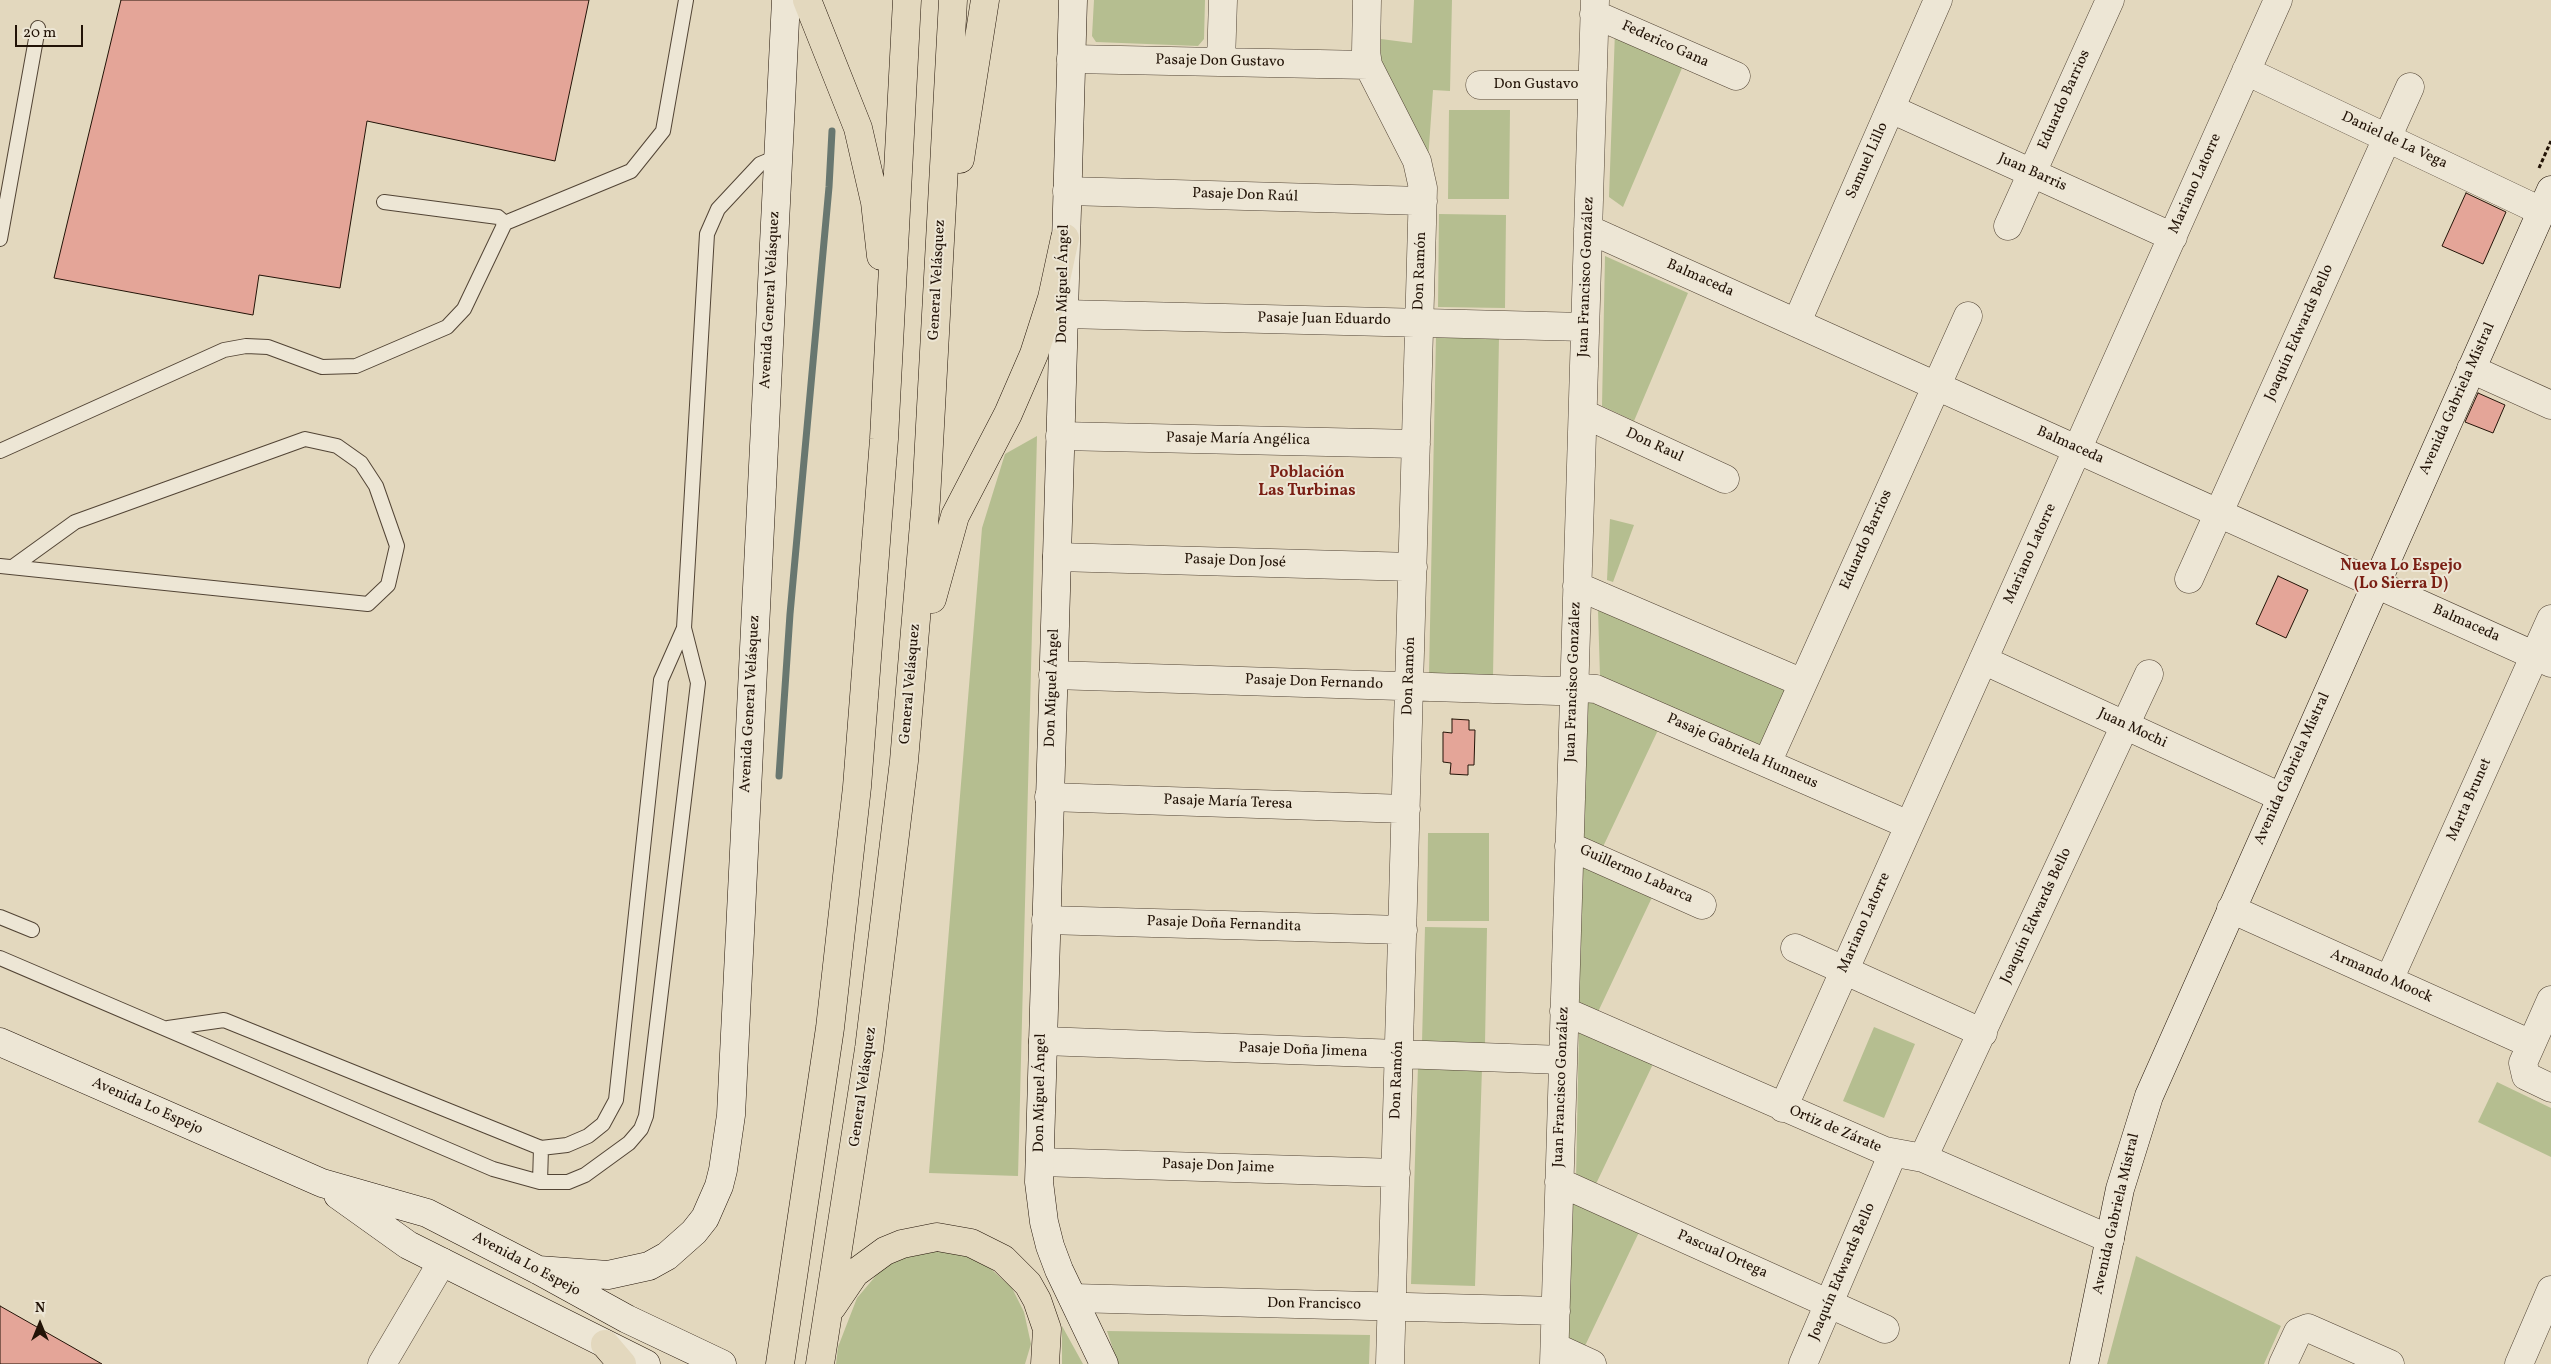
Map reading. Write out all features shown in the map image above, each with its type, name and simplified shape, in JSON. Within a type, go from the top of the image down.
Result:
[{"type":"highway","points":[[807,0],[851,105],[865,152],[875,202],[891,314]]},
{"type":"highway","points":[[780,1364],[813,1148],[844,908],[873,601],[891,314],[907,0]]},
{"type":"highway","name":"General Velásquez","points":[[820,1364],[869,1049],[904,761],[926,500],[953,0]]},
{"type":"highway","points":[[941,246],[962,150],[985,0]]},
{"type":"highway","points":[[904,761],[928,618],[949,534],[964,495],[1008,414],[1034,354],[1052,298],[1065,238]]},
{"type":"highway","points":[[826,1322],[843,1288],[870,1261],[902,1244],[937,1237],[954,1239],[971,1243],[995,1255],[1016,1271],[1028,1284],[1043,1314],[1046,1329],[1045,1364]]},
{"type":"street","name":"Avenida General Velásquez","points":[[538,1270],[608,1275],[629,1272],[661,1259],[681,1245],[705,1218],[719,1186],[723,1170],[730,1115],[786,0]]},
{"type":"street","name":"Don Miguel Ángel","points":[[1073,0],[1040,1162],[1044,1222],[1059,1270],[1104,1364]]},
{"type":"street","points":[[1221,62],[1223,0]]},
{"type":"street","name":"Don Ramón","points":[[1367,0],[1366,52],[1368,65],[1417,160],[1423,188],[1390,1364]]},
{"type":"street","name":"Samuel Lillo","points":[[1797,322],[1938,0]]},
{"type":"street","name":"Eduardo Barrios","points":[[2008,226],[2110,0]]},
{"type":"street","name":"Mariano Latorre","points":[[1782,1108],[2278,0]]},
{"type":"street","name":"Federico Gana","points":[[1594,7],[1736,76]]},
{"type":"street","name":"Juan Francisco González","points":[[1554,1356],[1577,586],[1584,414],[1594,7]]},
{"type":"street","name":"Pasaje Don Gustavo","points":[[1071,59],[1368,65]]},
{"type":"street","name":"Daniel de La Vega","points":[[2246,71],[2388,138],[2546,200]]},
{"type":"street","name":"Don Gustavo","points":[[1480,85],[1592,85]]},
{"type":"street","name":"Joaquín Edwards Bello","points":[[2189,579],[2410,87]]},
{"type":"street","name":"Juan Barris","points":[[1891,108],[2172,236]]},
{"type":"street","name":"Pasaje Don Raúl","points":[[1067,191],[1423,201]]},
{"type":"street","name":"Avenida Gabriela Mistral","points":[[2084,1364],[2128,1158],[2149,1096],[2546,200]]},
{"type":"street","name":"Balmaceda","points":[[1588,229],[2543,659]]},
{"type":"street","name":"Pasaje Juan Eduardo","points":[[1064,314],[1585,327]]},
{"type":"street","name":"Eduardo Barrios","points":[[1767,763],[1968,316]]},
{"type":"street","points":[[2471,369],[2551,405]]},
{"type":"street","name":"Don Raul","points":[[1584,414],[1725,479]]},
{"type":"street","name":"Pasaje María Angélica","points":[[1060,436],[1416,444]]},
{"type":"street","name":"Pasaje Don José","points":[[1056,556],[1413,567]]},
{"type":"street","points":[[1577,586],[1803,683]]},
{"type":"street","name":"Marta Brunet","points":[[2389,980],[2543,659],[2551,619]]},
{"type":"street","name":"Juan Mochi","points":[[1983,660],[2281,797]]},
{"type":"street","name":"Joaquín Edwards Bello","points":[[1923,1158],[2149,674]]},
{"type":"street","name":"Pasaje Don Fernando","points":[[1053,675],[1558,691],[1574,689]]},
{"type":"street","name":"Pasaje Gabriela Hunneus","points":[[1574,689],[1596,689],[1909,825]]},
{"type":"street","name":"Pasaje María Teresa","points":[[1049,797],[1406,809]]},
{"type":"street","name":"Guillermo Labarca","points":[[1569,846],[1702,905]]},
{"type":"street","name":"Armando Moock","points":[[2231,909],[2531,1044]]},
{"type":"street","name":"Pasaje Doña Fernandita","points":[[1046,920],[1403,930]]},
{"type":"street","points":[[1795,948],[1983,1033]]},
{"type":"street","points":[[2551,1000],[2523,1063],[2524,1072],[2530,1079],[2551,1088]]},
{"type":"street","name":"Ortiz de Zárate","points":[[1564,1011],[1782,1108],[1893,1153],[1923,1158],[2110,1239]]},
{"type":"street","name":"Pasaje Doña Jimena","points":[[1043,1041],[1563,1060]]},
{"type":"street","name":"Avenida Lo Espejo","points":[[0,1042],[322,1184],[427,1213],[538,1270],[627,1319],[722,1364]]},
{"type":"street","name":"Joaquín Edwards Bello","points":[[1803,1364],[1893,1153]]},
{"type":"street","name":"Pasaje Don Jaime","points":[[1040,1162],[1396,1173]]},
{"type":"street","name":"Pascual Ortega","points":[[1559,1182],[1885,1329]]},
{"type":"street","name":"Avenida Lo Espejo","points":[[322,1184],[408,1245],[614,1354],[646,1364]]},
{"type":"street","points":[[382,1364],[442,1262]]},
{"type":"street","points":[[2518,1364],[2551,1290]]},
{"type":"street","name":"Don Francisco","points":[[1072,1298],[1556,1312]]},
{"type":"street","points":[[2283,1364],[2298,1332],[2308,1328],[2390,1364]]},
{"type":"street","points":[[1554,1356],[1592,1364]]},
{"type":"lane","points":[[0,451],[224,350],[246,346],[268,347],[322,367],[356,366],[447,328],[464,309],[506,223],[630,171],[663,131],[686,0]]},
{"type":"lane","points":[[0,239],[38,28]]},
{"type":"lane","points":[[0,958],[493,1168],[540,1182],[568,1182],[585,1174],[629,1143],[641,1129],[646,1116],[698,683],[684,628],[707,234],[718,209],[760,164],[778,156]]},
{"type":"lane","points":[[384,202],[498,217],[506,223]]},
{"type":"lane","points":[[304,439],[337,446],[361,463],[376,486],[397,546],[388,585],[368,604],[7,566],[75,522],[304,439]]},
{"type":"lane","points":[[168,1028],[224,1020],[541,1148],[567,1145],[588,1136],[603,1124],[616,1100],[661,680],[684,628]]},
{"type":"lane","points":[[0,916],[32,930]]},
{"type":"lane","points":[[540,1182],[541,1148]]},
{"type":"green space","points":[[1094,0],[1205,0],[1204,39],[1198,46],[1096,42],[1092,36]]},
{"type":"green space","points":[[1414,0],[1452,0],[1450,91],[1433,90],[1428,160],[1380,73],[1381,39],[1412,43]]},
{"type":"green space","points":[[1615,31],[1685,61],[1623,207],[1609,197]]},
{"type":"green space","points":[[1449,110],[1510,110],[1509,199],[1448,199]]},
{"type":"green space","points":[[1439,214],[1506,215],[1505,308],[1438,307]]},
{"type":"green space","points":[[1605,256],[1688,293],[1634,421],[1602,406]]},
{"type":"green space","points":[[1436,336],[1499,337],[1493,676],[1429,674]]},
{"type":"green space","points":[[1037,436],[1018,1176],[929,1173],[982,528],[1005,454]]},
{"type":"green space","points":[[1610,519],[1634,525],[1613,582],[1607,580]]},
{"type":"green space","points":[[1598,610],[1787,688],[1761,750],[1600,677]]},
{"type":"green space","points":[[1585,694],[1659,728],[1601,851],[1582,842]]},
{"type":"green space","points":[[1428,833],[1489,833],[1489,921],[1427,921]]},
{"type":"green space","points":[[1581,856],[1655,891],[1597,1014],[1578,1005]]},
{"type":"green space","points":[[1425,927],[1487,928],[1485,1044],[1422,1042]]},
{"type":"green space","points":[[1874,1027],[1915,1044],[1884,1118],[1843,1101]]},
{"type":"green space","points":[[1579,1029],[1653,1064],[1595,1186],[1576,1178]]},
{"type":"green space","points":[[1418,1066],[1482,1068],[1475,1286],[1411,1284]]},
{"type":"green space","points":[[2497,1082],[2551,1108],[2551,1157],[2478,1122]]},
{"type":"green space","points":[[1567,1193],[1641,1228],[1583,1350],[1564,1341]]},
{"type":"green space","points":[[922,1249],[962,1251],[991,1269],[1012,1288],[1024,1312],[1031,1344],[1025,1364],[836,1364],[838,1347],[857,1298],[885,1265]]},
{"type":"green space","points":[[2136,1256],[2281,1326],[2264,1364],[2107,1364]]},
{"type":"green space","points":[[1062,1326],[1083,1364],[1062,1364]]},
{"type":"green space","points":[[1107,1331],[1370,1335],[1369,1364],[1118,1364]]},
{"type":"building","points":[[121,0],[589,0],[555,161],[367,121],[340,288],[259,275],[253,315],[54,278]]},
{"type":"building","points":[[2466,193],[2506,212],[2483,264],[2442,246]]},
{"type":"building","points":[[2478,393],[2505,405],[2493,433],[2465,422]]},
{"type":"building","points":[[2278,576],[2308,590],[2286,638],[2256,624]]},
{"type":"building","points":[[1452,719],[1469,720],[1469,730],[1475,730],[1474,765],[1468,765],[1468,775],[1450,774],[1451,763],[1443,762],[1443,732],[1452,733]]},
{"type":"building","points":[[0,1306],[102,1364],[0,1364]]},
{"type":"waterway","points":[[779,776],[790,614],[829,187],[832,131]]},
{"type":"district","name":"Población Las Turbinas","points":[[1307,483]]},
{"type":"district","name":"Nueva Lo Espejo (Lo Sierra D)","points":[[2401,576]]}]
